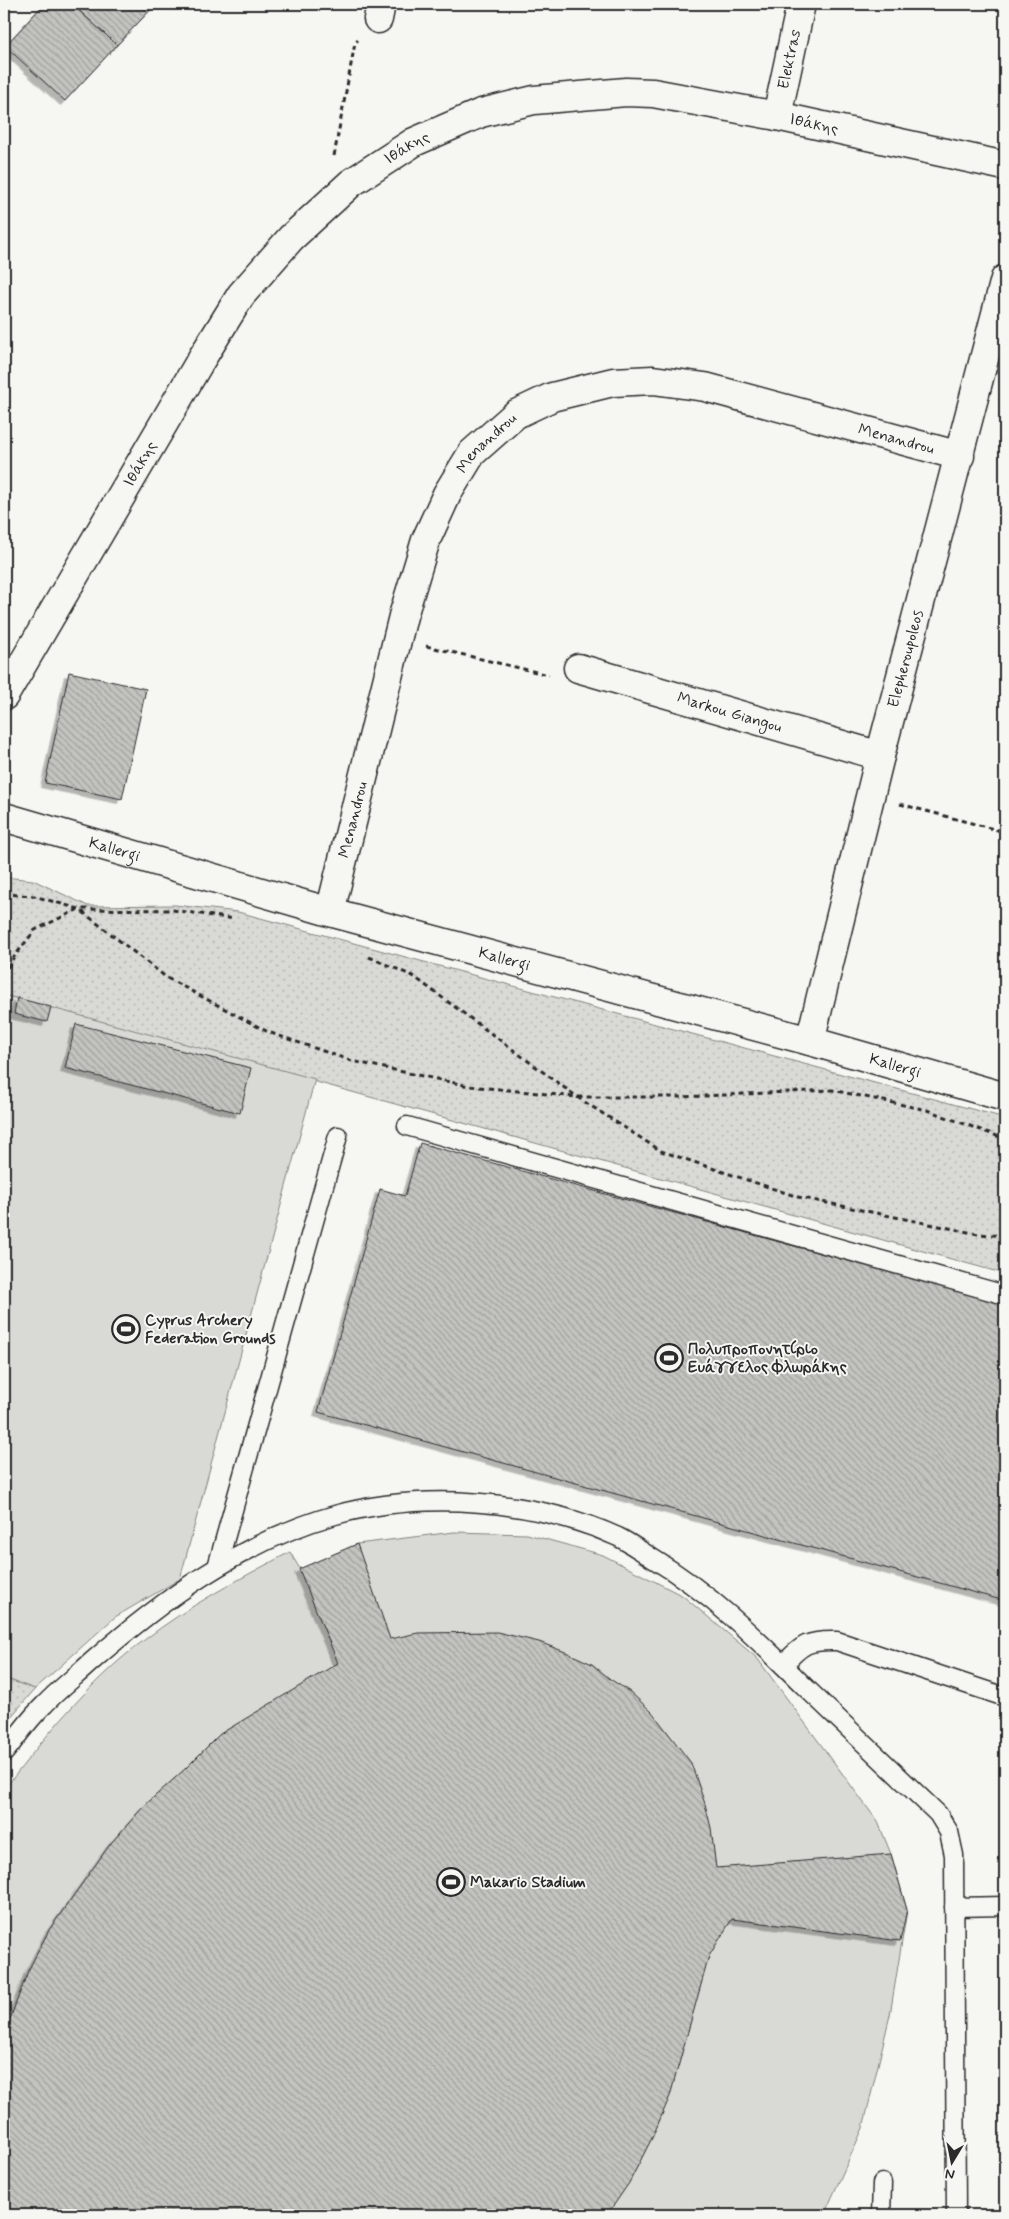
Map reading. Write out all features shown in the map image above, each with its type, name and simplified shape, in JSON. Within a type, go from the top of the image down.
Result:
[{"type":"street","name":"Elektras","points":[[776,116],[801,4]]},
{"type":"street","name":"Ιθάκης","points":[[4,696],[202,358],[241,295],[291,238],[351,183],[414,142],[481,113],[534,100],[596,93],[653,93],[776,116],[1005,166]]},
{"type":"street","name":"Elepheroupoleos","points":[[810,1041],[880,756],[1005,279]]},
{"type":"street","name":"Menandrou","points":[[330,912],[398,640],[426,540],[447,494],[472,453],[516,414],[552,397],[613,382],[653,380],[705,387],[960,456]]},
{"type":"street","name":"Markou Giangou","points":[[578,668],[880,756]]},
{"type":"street","name":"Kallergi","points":[[4,817],[330,912],[810,1041],[1005,1096]]},
{"type":"lane","points":[[407,1126],[1005,1295]]},
{"type":"lane","points":[[217,1567],[338,1136]]},
{"type":"lane","points":[[4,1753],[43,1705],[134,1624],[217,1567],[247,1550],[335,1515],[373,1508],[428,1502],[472,1502],[524,1508],[574,1521],[619,1538],[679,1574],[740,1622],[938,1814],[948,1832],[954,1855],[956,2215]]},
{"type":"lane","points":[[783,1665],[806,1643],[817,1640],[837,1641],[1005,1697]]},
{"type":"lane","points":[[954,1907],[1005,1906]]},
{"type":"lane","points":[[881,2215],[882,2183]]},
{"type":"path","points":[[333,159],[355,42],[379,11]]},
{"type":"path","points":[[398,640],[555,677],[578,668]]},
{"type":"path","points":[[870,796],[1005,832]]},
{"type":"path","points":[[4,894],[34,896],[79,910],[173,910],[241,920]]},
{"type":"path","points":[[4,976],[11,961],[35,930],[79,910]]},
{"type":"path","points":[[79,910],[167,978],[268,1032],[352,1061],[469,1086],[577,1096],[681,1097],[832,1090],[927,1110],[1005,1139]]},
{"type":"path","points":[[360,953],[413,976],[577,1096],[661,1151],[798,1197],[978,1234],[1005,1236]]},
{"type":"shaded area","points":[[4,877],[33,880],[88,906],[175,905],[238,912],[1005,1118],[1005,1274],[4,995]]},
{"type":"shaded area","name":"Cyprus Archery Federation Grounds","points":[[4,995],[315,1079],[180,1579],[115,1617],[35,1689],[4,1678]]},
{"type":"shaded area","name":"Makario Stadium","points":[[454,1532],[527,1534],[603,1555],[683,1596],[757,1658],[878,1822],[891,1854],[907,1910],[890,2015],[863,2128],[824,2215],[4,2215],[4,1790],[70,1709],[105,1673],[160,1628],[252,1572],[290,1552],[300,1569],[357,1544]]},
{"type":"shaded area","points":[[4,1678],[35,1689],[4,1725]]},
{"type":"building","points":[[44,4],[72,4],[117,45],[65,101],[5,46]]},
{"type":"building","points":[[72,4],[156,4],[117,45]]},
{"type":"building","points":[[69,672],[146,689],[122,799],[45,783]]},
{"type":"building","points":[[17,998],[51,1007],[47,1022],[14,1014]]},
{"type":"building","points":[[76,1024],[251,1068],[240,1113],[65,1068]]},
{"type":"building","name":"Πολυπροπονητίριο Ευάγγελος Φλωράκης","points":[[420,1143],[1005,1304],[1005,1601],[318,1412],[380,1189],[405,1196]]},
{"type":"building","name":"Makario Stadium","points":[[357,1544],[390,1639],[418,1633],[497,1632],[539,1642],[568,1653],[592,1664],[630,1692],[652,1712],[691,1763],[711,1828],[716,1868],[891,1854],[907,1910],[900,1941],[732,1919],[709,1956],[670,2096],[653,2136],[629,2183],[607,2215],[4,2215],[4,2035],[28,1971],[49,1930],[111,1843],[144,1806],[220,1734],[338,1663],[299,1569]]},
{"type":"place","name":"Cyprus Archery Federation Grounds","points":[[126,1329]]},
{"type":"place","name":"Πολυπροπονητίριο Ευάγγελος Φλωράκης","points":[[669,1358]]},
{"type":"place","name":"Makario Stadium","points":[[451,1882]]}]
